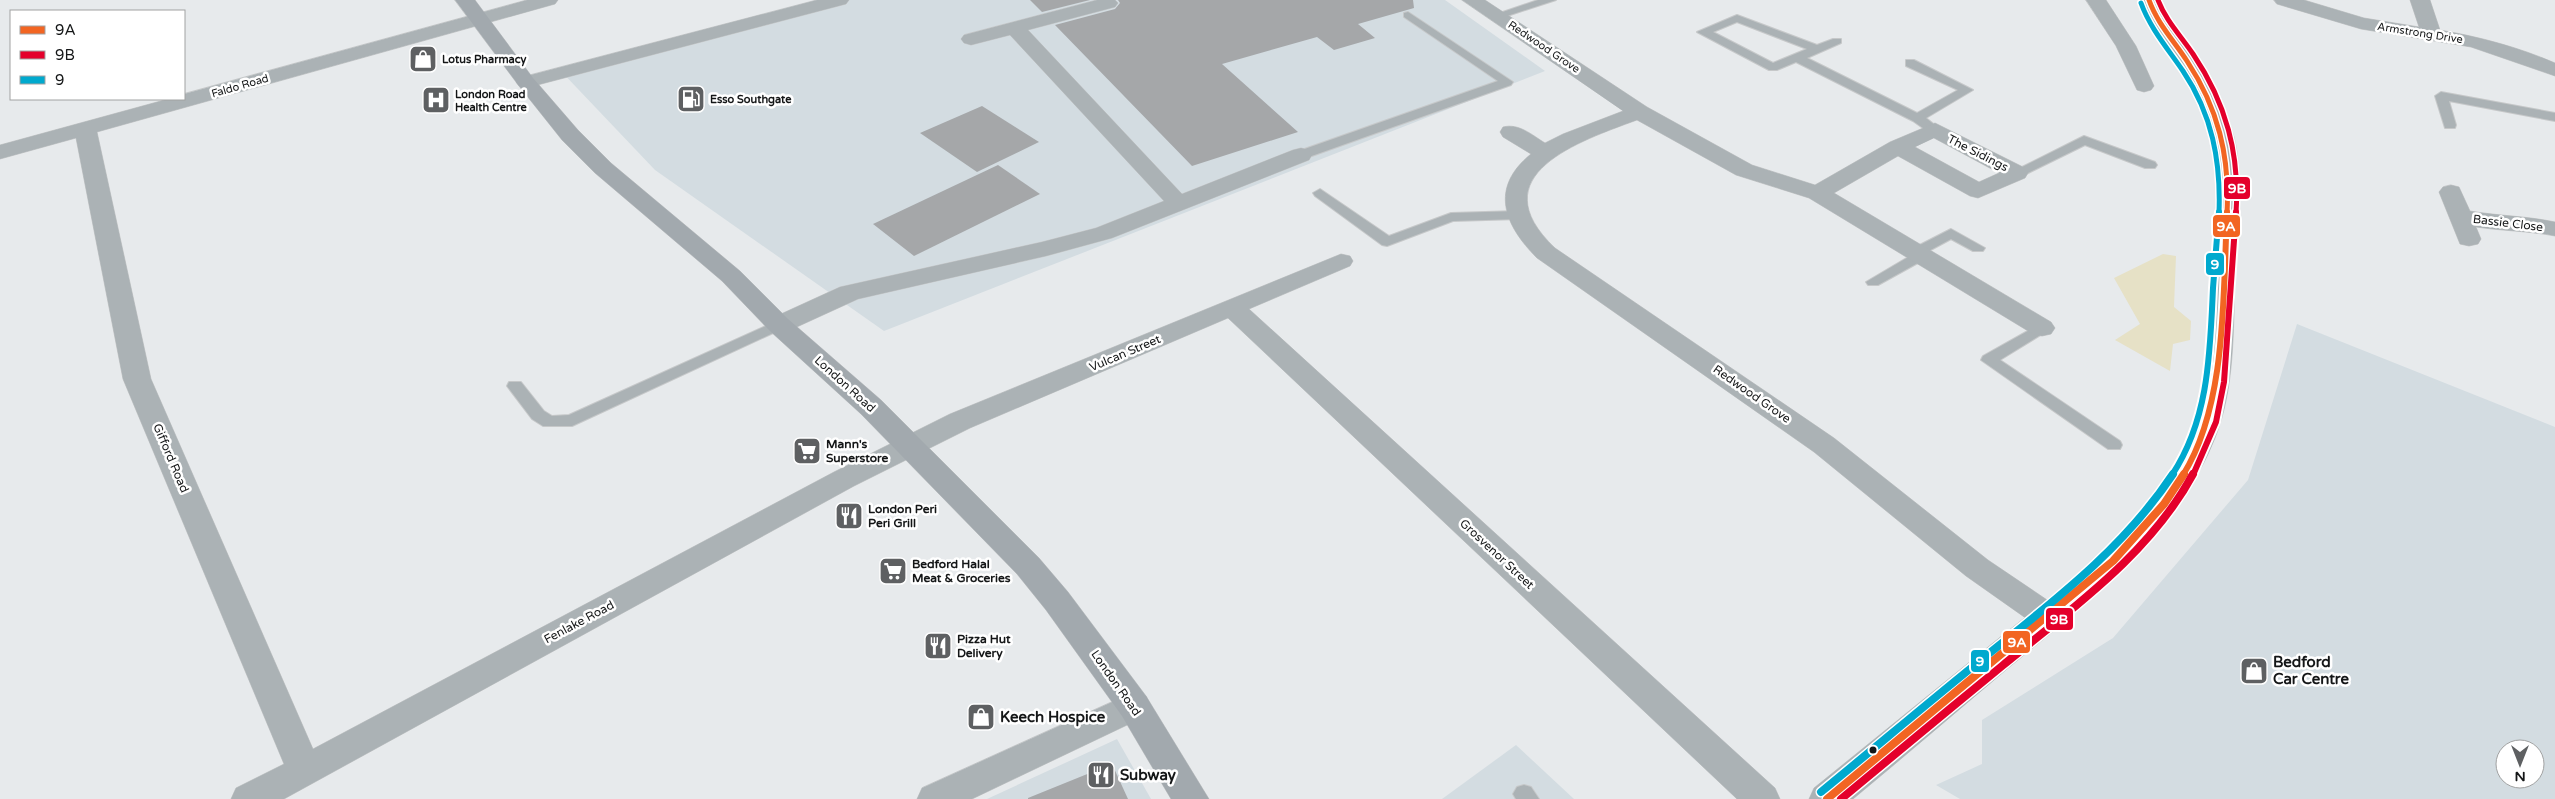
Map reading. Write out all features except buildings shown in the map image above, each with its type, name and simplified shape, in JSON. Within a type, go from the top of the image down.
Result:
[{"type":"main road","name":"London Road","points":[[465,0],[526,82],[570,135],[603,168],[731,276],[779,325],[871,407],[1028,566],[1057,601],[1134,706],[1191,799]]},
{"type":"street","name":"Faldo Road","points":[[0,152],[548,0]]},
{"type":"street","points":[[526,82],[839,0]]},
{"type":"street","name":"Redwood Grove","points":[[1472,0],[1639,112],[1744,170],[1817,193],[2042,328]]},
{"type":"street","points":[[2096,0],[2126,46],[2144,86]]},
{"type":"street","points":[[1827,799],[2100,572],[2130,542],[2157,510],[2190,463],[2201,438],[2216,377],[2221,340],[2227,180],[2223,138],[2210,101],[2185,58],[2158,22],[2149,0]]},
{"type":"street","name":"Armstrong Drive","points":[[2284,0],[2361,23],[2432,33],[2482,44],[2524,57],[2555,70]]},
{"type":"street","points":[[2420,0],[2432,33]]},
{"type":"street","points":[[971,38],[1108,3]]},
{"type":"street","points":[[1014,27],[1178,203]]},
{"type":"street","name":"Redwood Grove","points":[[1639,112],[1565,141],[1544,152],[1523,173],[1516,196],[1518,215],[1526,232],[1546,253],[1824,445],[1977,568],[2048,617]]},
{"type":"street","name":"The Sidings","points":[[1817,193],[1898,148],[1926,124],[2017,173]]},
{"type":"street","name":"Gifford Road","points":[[85,129],[137,379],[305,771]]},
{"type":"street","points":[[1512,132],[1544,152]]},
{"type":"street","name":"The Sidings","points":[[1898,148],[1978,191],[2017,173]]},
{"type":"street","points":[[779,325],[858,290],[1046,250],[1104,233],[1301,155]]},
{"type":"street","name":"Bassie Close","points":[[2451,192],[2469,240]]},
{"type":"street","name":"Bassie Close","points":[[2460,217],[2509,225],[2530,224],[2555,229]]},
{"type":"street","name":"Vulcan Street","points":[[909,446],[960,421],[1341,261]]},
{"type":"street","name":"Grosvenor Street","points":[[1232,308],[1762,799]]},
{"type":"street","name":"Fenlake Road","points":[[249,799],[305,771],[835,483],[909,446]]},
{"type":"street","points":[[935,799],[1134,706]]},
{"type":"lane","points":[[1497,16],[1550,0]]},
{"type":"lane","points":[[1301,155],[1507,82],[1408,15]]},
{"type":"lane","points":[[1817,49],[1737,18],[1703,32],[1773,67],[1796,57],[1817,49],[1836,41]]},
{"type":"lane","points":[[1796,57],[1926,124],[1967,90],[1910,63]]},
{"type":"lane","points":[[2450,125],[2441,96],[2555,117]]},
{"type":"lane","points":[[2017,173],[2084,140],[2150,165]]},
{"type":"lane","points":[[1320,193],[1387,242],[1451,217],[1518,215]]},
{"type":"lane","points":[[1873,282],[1951,233],[1978,248]]},
{"type":"lane","points":[[515,386],[538,415],[549,422],[572,420],[609,405],[779,325]]},
{"type":"lane","points":[[2042,328],[1989,360],[2114,445]]},
{"type":"shaded area","points":[[816,0],[1445,0],[1545,71],[884,331],[655,170],[558,68]]},
{"type":"shaded area","points":[[2163,254],[2176,256],[2174,307],[2191,321],[2190,340],[2173,344],[2170,371],[2115,340],[2140,324],[2114,278]]},
{"type":"shaded area","points":[[2297,324],[2555,427],[2555,799],[1960,799],[1936,785],[1982,764],[1982,720],[2113,638],[2248,480]]},
{"type":"shaded area","points":[[1117,739],[1151,799],[987,799]]},
{"type":"shaded area","points":[[1516,745],[1574,799],[1442,799]]},
{"type":"transit line","name":"9A","points":[[1827,799],[2113,561],[2164,504],[2185,472],[2201,438],[2208,419],[2216,379],[2220,338],[2228,208],[2226,156],[2217,118],[2208,97],[2191,67],[2160,23],[2149,0]]},
{"type":"transit line","name":"9B","points":[[1841,799],[2120,566],[2147,538],[2171,508],[2192,476],[2209,441],[2221,402],[2229,342],[2237,207],[2235,151],[2228,123],[2215,92],[2193,54],[2165,15],[2158,0]]},
{"type":"transit line","name":"9","points":[[1821,792],[2106,556],[2156,500],[2176,469],[2192,436],[2204,397],[2210,357],[2219,208],[2219,173],[2214,140],[2199,98],[2152,26],[2141,3]]},
{"type":"place","name":"Lotus Pharmacy","points":[[423,59]]},
{"type":"place","name":"Esso Southgate","points":[[691,99]]},
{"type":"place","name":"London Road Health Centre","points":[[436,100]]},
{"type":"place","name":"Mann's Superstore","points":[[807,451]]},
{"type":"place","name":"London Peri Peri Grill","points":[[849,516]]},
{"type":"place","name":"Bedford Halal Meat & Groceries","points":[[893,571]]},
{"type":"place","name":"Pizza Hut Delivery","points":[[938,646]]},
{"type":"place","name":"Bedford Car Centre","points":[[2254,671]]},
{"type":"place","name":"Keech Hospice","points":[[981,717]]},
{"type":"place","name":"Subway","points":[[1101,775]]}]
